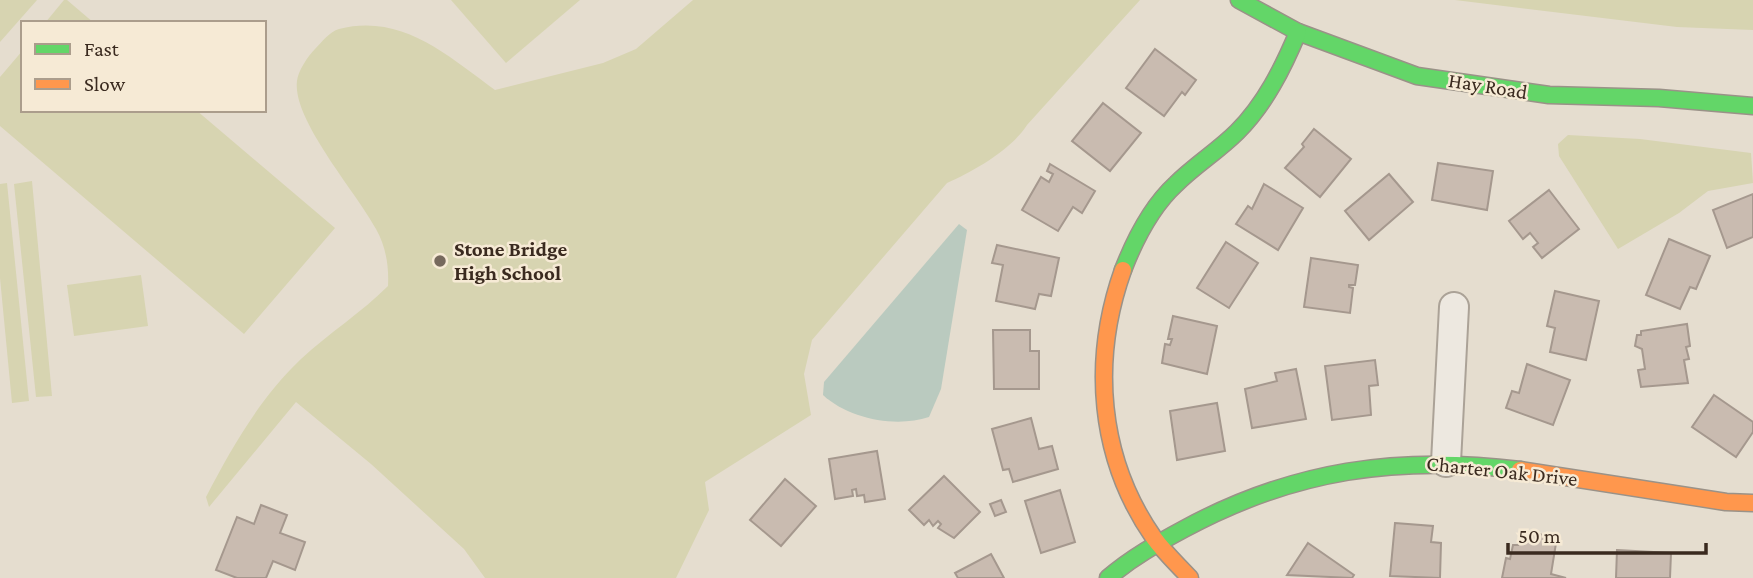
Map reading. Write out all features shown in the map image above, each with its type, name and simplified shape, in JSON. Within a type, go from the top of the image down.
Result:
[{"type":"street","name":"Hay Road","points":[[1239,0],[1298,32],[1364,59],[1418,75],[1549,95],[1659,98],[1753,106]]},
{"type":"street","points":[[1190,578],[1158,543],[1121,479],[1105,425],[1101,392],[1105,324],[1131,248],[1157,205],[1184,175],[1237,132],[1261,103],[1283,68],[1298,32]]},
{"type":"street","points":[[1446,462],[1454,307]]},
{"type":"street","name":"Charter Oak Drive","points":[[1108,578],[1158,543],[1226,505],[1297,479],[1371,465],[1446,462],[1726,502],[1753,503]]},
{"type":"shaded area","points":[[0,0],[37,0],[0,42]]},
{"type":"shaded area","points":[[64,0],[67,0],[92,21],[47,21]]},
{"type":"shaded area","points":[[451,0],[580,0],[506,63]]},
{"type":"shaded area","name":"Stone Bridge High School","points":[[693,0],[1140,0],[1012,143],[980,166],[947,183],[812,340],[804,374],[811,415],[705,482],[709,510],[676,578],[485,578],[464,549],[371,464],[296,402],[209,507],[206,497],[216,478],[248,424],[273,390],[301,359],[388,286],[386,257],[379,236],[315,136],[298,97],[299,73],[309,56],[323,41],[336,30],[362,26],[404,32],[442,52],[495,90],[603,63],[636,49]]},
{"type":"shaded area","points":[[1455,0],[1753,0],[1753,30],[1677,27]]},
{"type":"shaded area","points":[[21,52],[21,112],[198,112],[335,228],[244,334],[0,126],[0,77]]},
{"type":"shaded area","points":[[1568,135],[1640,139],[1751,153],[1753,183],[1708,191],[1679,213],[1618,249],[1559,156],[1558,144]]},
{"type":"shaded area","points":[[32,181],[52,396],[36,397],[14,184]]},
{"type":"shaded area","points":[[7,183],[29,401],[12,403],[0,278],[0,184]]},
{"type":"shaded area","points":[[959,224],[967,230],[941,389],[929,417],[902,422],[873,419],[846,410],[823,395],[824,382]]},
{"type":"shaded area","points":[[141,275],[148,326],[74,336],[67,285]]},
{"type":"building","points":[[1155,49],[1196,80],[1185,95],[1182,92],[1164,116],[1126,88]]},
{"type":"building","points":[[1103,103],[1141,133],[1110,171],[1072,141]]},
{"type":"building","points":[[1314,129],[1351,159],[1320,197],[1285,168],[1304,147],[1302,144]]},
{"type":"building","points":[[1438,163],[1493,171],[1487,210],[1432,200]]},
{"type":"building","points":[[1050,164],[1095,191],[1082,213],[1073,207],[1058,231],[1022,210],[1041,177],[1049,182],[1053,174],[1047,171]]},
{"type":"building","points":[[1389,174],[1413,202],[1369,240],[1345,211]]},
{"type":"building","points":[[1264,184],[1303,208],[1278,250],[1236,224],[1248,206],[1252,209]]},
{"type":"building","points":[[1549,190],[1579,229],[1542,258],[1533,247],[1538,243],[1530,233],[1523,239],[1509,221]]},
{"type":"building","points":[[1753,194],[1753,237],[1727,248],[1713,210]]},
{"type":"building","points":[[1669,239],[1710,256],[1696,289],[1690,287],[1680,309],[1646,295]]},
{"type":"building","points":[[1226,242],[1258,263],[1229,308],[1197,288]]},
{"type":"building","points":[[997,245],[1059,258],[1051,296],[1039,294],[1035,309],[996,301],[1003,265],[992,263]]},
{"type":"building","points":[[1311,258],[1358,265],[1355,285],[1349,285],[1353,288],[1350,313],[1304,307]]},
{"type":"building","points":[[1555,291],[1599,301],[1586,360],[1550,352],[1555,328],[1547,326]]},
{"type":"building","points":[[1173,316],[1217,326],[1207,374],[1162,363],[1165,344],[1170,345],[1172,339],[1168,339]]},
{"type":"building","points":[[1687,324],[1690,346],[1686,347],[1689,359],[1684,360],[1688,383],[1641,387],[1638,370],[1645,369],[1642,349],[1635,346],[1637,335],[1641,335],[1641,331]]},
{"type":"building","points":[[993,330],[1030,330],[1030,351],[1039,351],[1039,389],[994,389]]},
{"type":"building","points":[[1375,360],[1378,385],[1369,386],[1371,415],[1332,420],[1325,366]]},
{"type":"building","points":[[1527,364],[1570,380],[1553,425],[1506,408],[1512,391],[1519,393]]},
{"type":"building","points":[[1296,369],[1306,419],[1252,428],[1245,389],[1277,381],[1275,373]]},
{"type":"building","points":[[1714,395],[1753,422],[1753,432],[1736,457],[1692,427]]},
{"type":"building","points":[[1217,403],[1225,451],[1177,460],[1170,411]]},
{"type":"building","points":[[1031,418],[1039,449],[1052,446],[1058,469],[1013,482],[1009,469],[1003,470],[992,429]]},
{"type":"building","points":[[877,451],[885,499],[865,502],[864,495],[857,496],[856,489],[852,490],[853,496],[835,499],[829,459]]},
{"type":"building","points":[[944,476],[980,512],[954,538],[938,528],[941,524],[938,521],[933,526],[929,520],[924,525],[909,510]]},
{"type":"building","points":[[785,479],[816,506],[781,546],[750,520]]},
{"type":"building","points":[[1060,490],[1075,542],[1041,553],[1025,501]]},
{"type":"building","points":[[1001,500],[1006,512],[995,516],[990,504]]},
{"type":"building","points":[[261,505],[287,515],[280,533],[305,542],[295,570],[273,561],[266,578],[237,578],[216,570],[237,517],[254,524]]},
{"type":"building","points":[[1395,523],[1433,526],[1431,542],[1441,543],[1440,578],[1390,576]]},
{"type":"building","points":[[1521,531],[1557,537],[1551,574],[1566,578],[1502,578],[1506,558],[1510,559],[1513,545],[1518,545]]},
{"type":"building","points":[[1308,543],[1354,575],[1352,578],[1287,575]]},
{"type":"building","points":[[1617,550],[1671,553],[1670,578],[1616,578]]},
{"type":"building","points":[[991,554],[1004,578],[958,578],[955,573]]},
{"type":"traffic: fast","points":[[1239,0],[1298,32],[1417,76],[1549,95],[1659,98],[1753,106]]},
{"type":"traffic: fast","points":[[1123,270],[1139,235],[1159,202],[1183,177],[1237,132],[1265,98],[1298,32]]},
{"type":"traffic: fast","points":[[1108,578],[1155,545],[1184,529],[1225,509],[1306,480],[1347,472],[1431,465],[1520,470]]},
{"type":"traffic: slow","points":[[1123,270],[1106,339],[1104,373],[1111,442],[1135,507],[1154,538],[1190,578]]},
{"type":"traffic: slow","points":[[1520,470],[1726,502],[1753,503]]},
{"type":"place","name":"Stone Bridge High School","points":[[440,261]]}]
